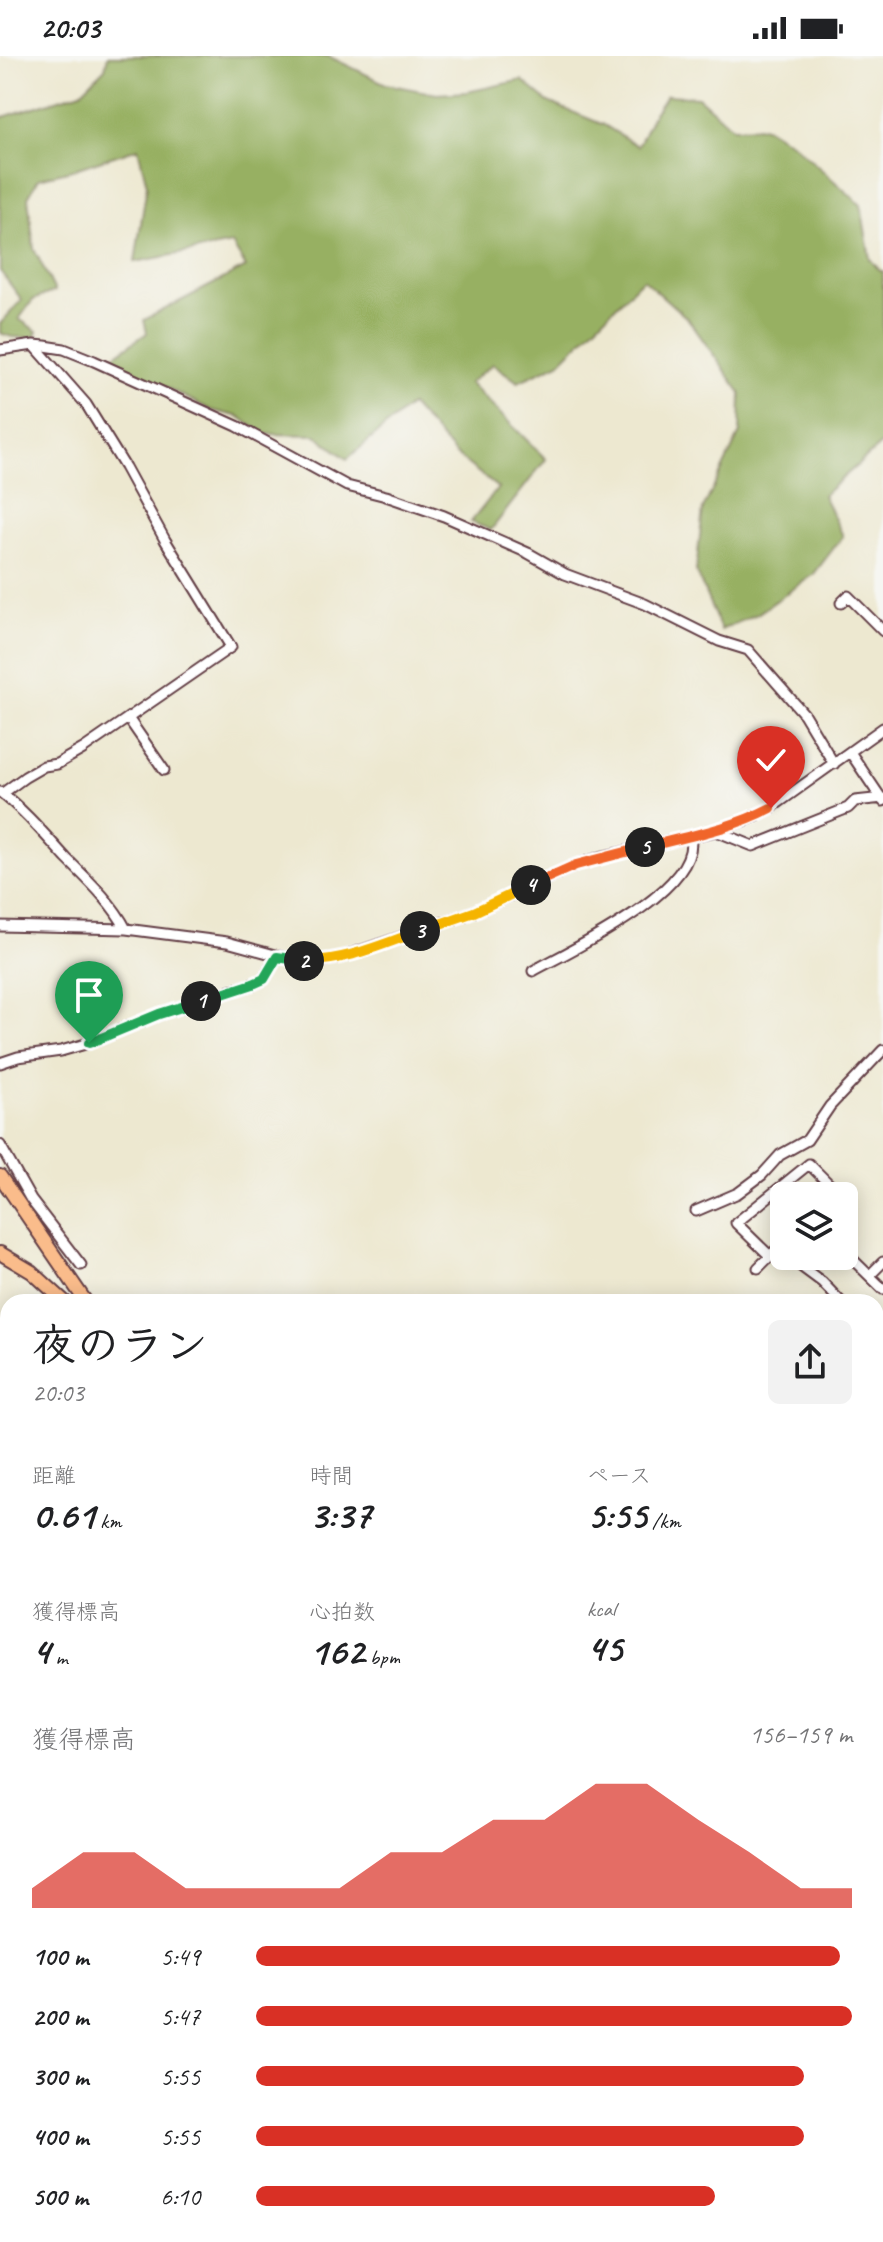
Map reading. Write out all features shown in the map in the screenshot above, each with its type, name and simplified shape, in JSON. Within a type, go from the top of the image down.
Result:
[{"type":"highway","points":[[0,1176],[81,1294]]},
{"type":"highway","points":[[0,1253],[32,1272],[56,1294]]},
{"type":"street","points":[[0,350],[34,345],[64,349],[125,374],[260,438],[347,486],[454,520],[528,553],[565,574],[645,604],[719,641],[748,650],[804,714],[834,764]]},
{"type":"street","points":[[34,345],[86,404],[231,647],[83,749],[57,764],[34,771],[1,792],[105,899],[126,929]]},
{"type":"street","points":[[841,603],[848,596],[883,631]]},
{"type":"street","points":[[128,718],[164,770]]},
{"type":"street","points":[[0,926],[126,929],[227,942],[277,957],[307,961],[342,957],[460,917],[576,865],[716,831],[749,819],[771,808],[883,728]]},
{"type":"street","points":[[850,752],[883,799]]},
{"type":"street","points":[[716,831],[753,846],[848,808],[855,801],[883,799]]},
{"type":"street","points":[[533,971],[615,926],[665,891],[688,858],[693,845],[690,836]]},
{"type":"street","points":[[0,1063],[89,1043],[159,1014],[253,984],[264,979],[277,957]]},
{"type":"street","points":[[696,1211],[738,1193],[762,1175],[780,1155],[807,1140],[830,1106],[883,1050]]},
{"type":"street","points":[[0,1145],[31,1200],[81,1265]]},
{"type":"street","points":[[787,1182],[809,1164],[827,1182]]},
{"type":"street","points":[[770,1196],[736,1223],[770,1245]]},
{"type":"street","points":[[758,1268],[770,1259]]},
{"type":"street","points":[[870,1275],[883,1262]]},
{"type":"street","points":[[858,1264],[883,1289]]},
{"type":"street","points":[[805,1270],[833,1294]]},
{"type":"green space","points":[[108,56],[328,56],[386,84],[437,94],[467,92],[522,80],[548,102],[604,125],[638,146],[654,113],[667,95],[698,97],[733,128],[765,127],[794,145],[861,205],[870,259],[883,271],[883,443],[823,495],[843,536],[813,575],[757,614],[721,630],[696,571],[703,509],[740,433],[741,393],[688,319],[643,279],[559,363],[518,382],[493,364],[469,383],[546,459],[491,530],[471,522],[498,488],[455,454],[411,405],[347,459],[316,435],[263,434],[240,417],[211,410],[106,361],[147,333],[144,320],[246,267],[232,244],[135,262],[147,185],[138,148],[39,178],[28,197],[34,249],[55,291],[33,300],[19,319],[37,331],[34,338],[0,333],[0,324],[22,300],[0,271],[0,118],[81,92],[105,68]]},
{"type":"route","points":[[89,1043],[159,1014],[264,979],[277,957],[307,961],[342,957],[474,912],[576,865],[716,831],[771,808]]}]
